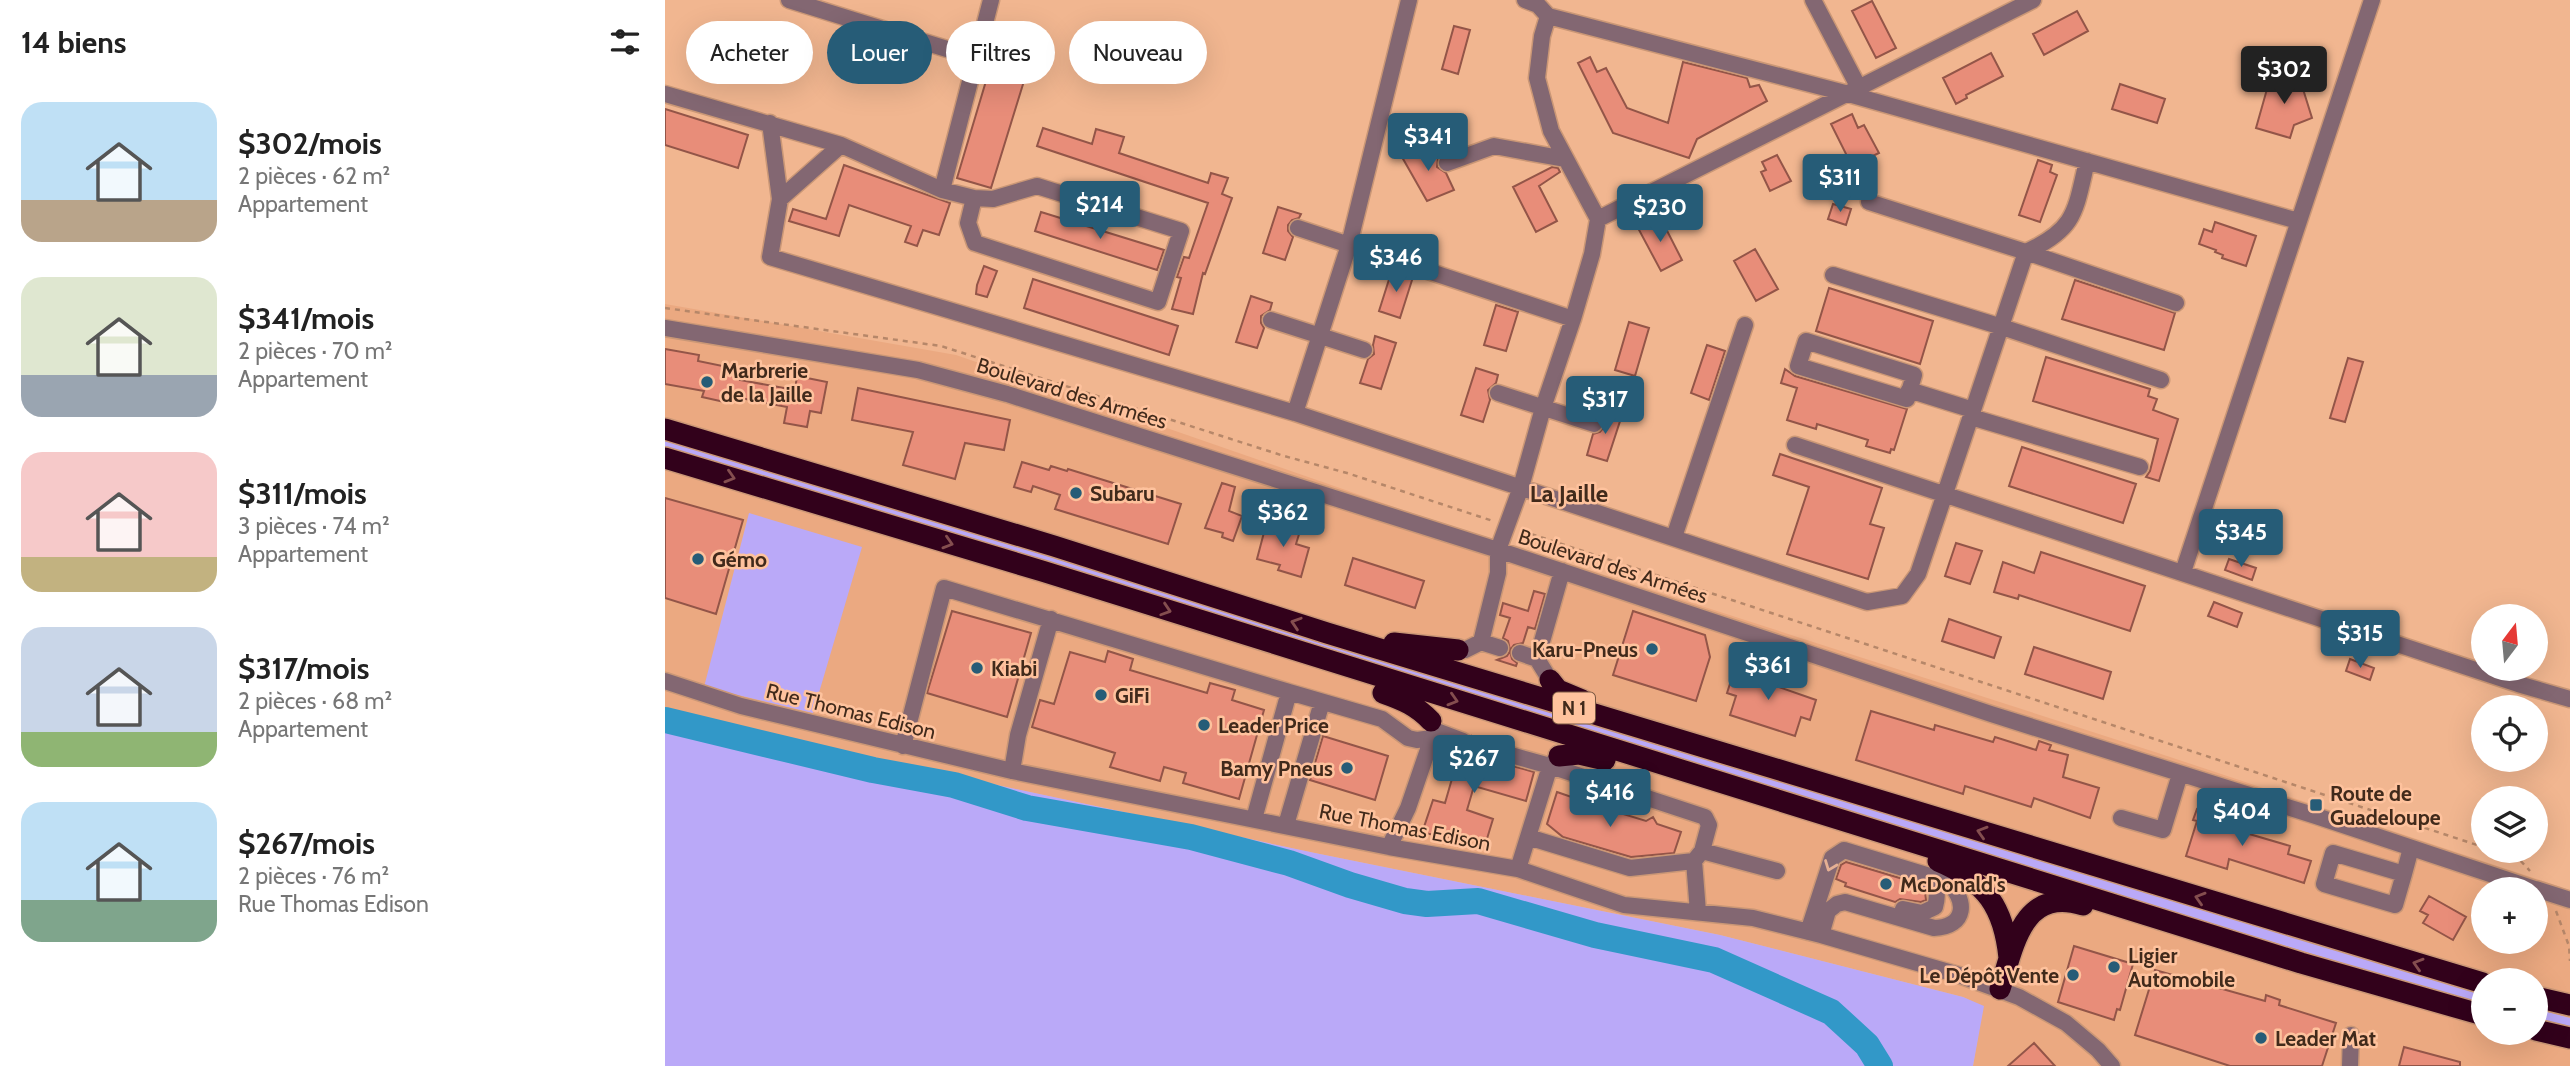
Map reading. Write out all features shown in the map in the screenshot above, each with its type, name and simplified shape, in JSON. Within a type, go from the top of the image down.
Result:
[{"type":"highway","name":"N 1","points":[[665,429],[1054,546],[1327,634],[2471,979]]},
{"type":"highway","name":"N 1","points":[[665,458],[1029,567],[2301,963],[2471,1012]]},
{"type":"highway","points":[[1223,628],[1294,663],[1407,701],[1421,710],[1432,730]]},
{"type":"highway","points":[[1327,634],[1458,650]]},
{"type":"highway","points":[[1550,680],[1564,693],[1745,760]]},
{"type":"highway","points":[[1554,761],[1579,754],[1741,789]]},
{"type":"highway","points":[[1796,806],[1964,874],[1985,892],[1997,909],[2006,932],[2009,959]]},
{"type":"highway","points":[[2000,989],[2009,959],[2030,914],[2041,904],[2056,901],[2070,901],[2254,957],[2301,963]]},
{"type":"highway","points":[[2548,999],[2570,1005]]},
{"type":"highway","points":[[2548,1033],[2570,1038]]},
{"type":"street","points":[[789,0],[946,49]]},
{"type":"street","points":[[986,21],[991,0]]},
{"type":"street","points":[[1295,414],[1349,246],[1409,0]]},
{"type":"street","points":[[1813,0],[1852,91]]},
{"type":"street","points":[[1598,219],[2033,0]]},
{"type":"street","points":[[2183,572],[2372,0]]},
{"type":"street","points":[[1530,1],[1548,16],[1852,91],[2298,221]]},
{"type":"street","points":[[1481,642],[1498,573],[1498,550],[1521,486],[1573,318],[1592,254],[1598,219],[1551,131],[1537,78],[1542,36],[1548,16]]},
{"type":"street","points":[[942,190],[969,84]]},
{"type":"street","points":[[665,94],[841,145],[942,190],[974,198],[993,199],[1037,186],[1181,231],[1158,302],[975,243],[968,223],[974,198]]},
{"type":"street","points":[[769,123],[780,199],[770,257],[1295,414],[1521,486],[1867,602],[1902,596],[1918,574],[2026,252],[2049,242],[2067,227],[2078,198],[2087,161]]},
{"type":"street","points":[[780,199],[841,145]]},
{"type":"street","points":[[1447,163],[1494,146],[1565,159]]},
{"type":"street","points":[[1868,202],[2176,303]]},
{"type":"street","points":[[1298,228],[1573,318]]},
{"type":"street","points":[[1833,275],[2161,380]]},
{"type":"street","points":[[1271,320],[1364,349]]},
{"type":"street","points":[[1674,537],[1745,325]]},
{"type":"street","name":"Boulevard des Armées","points":[[665,327],[918,370],[1007,394],[1498,550],[1991,714],[2498,877]]},
{"type":"street","points":[[1806,341],[1914,375],[1909,390],[1907,399],[1798,366],[1806,341]]},
{"type":"street","points":[[1909,390],[2140,467]]},
{"type":"street","points":[[1498,393],[1594,424]]},
{"type":"street","points":[[1795,446],[2570,699]]},
{"type":"street","points":[[1537,659],[1562,571]]},
{"type":"street","points":[[902,746],[944,588],[1382,719],[1408,738],[1417,740],[1432,730]]},
{"type":"street","points":[[1012,771],[1018,735],[1051,619]]},
{"type":"street","points":[[1458,650],[1465,650],[1481,642],[1500,648]]},
{"type":"street","points":[[1520,653],[1537,659],[1550,680]]},
{"type":"street","name":"Rue Thomas Edison","points":[[665,681],[741,706],[1012,771],[1389,847],[1518,869],[1624,905],[1753,918],[1815,933],[2000,989],[2035,1004],[2066,1023],[2098,1050],[2112,1066]]},
{"type":"street","points":[[1254,819],[1289,692]]},
{"type":"street","points":[[1286,825],[1322,702]]},
{"type":"street","points":[[1432,730],[1463,741]]},
{"type":"street","points":[[1389,847],[1408,808],[1432,730]]},
{"type":"street","points":[[1486,748],[1554,761],[1705,817],[1709,825],[1698,855],[1698,912]]},
{"type":"street","points":[[1518,869],[1554,761]]},
{"type":"street","points":[[2121,818],[2164,830],[2181,774]]},
{"type":"street","points":[[1528,837],[1630,867],[1698,855],[1777,871]]},
{"type":"street","points":[[2404,874],[2333,853],[2324,884],[2395,905],[2404,874],[2410,848]]},
{"type":"street","points":[[1815,933],[1832,858],[1844,850],[1946,881],[1960,898],[1961,910],[1956,922],[1947,927],[1934,928],[1845,902],[1828,911]]},
{"type":"street","points":[[1815,933],[1834,898],[1847,893],[1921,913],[1935,907],[1938,894],[1934,885],[1927,880],[1869,862],[1859,853]]},
{"type":"street","name":"Boulevard des Armées","points":[[2548,893],[2570,900]]},
{"type":"street","points":[[2350,1066],[2351,1035]]},
{"type":"path","points":[[1284,456],[1347,473],[2471,843]]},
{"type":"path","points":[[2548,907],[2568,946],[2570,961]]},
{"type":"shaded area","points":[[665,304],[956,355],[1406,511],[2161,754],[2471,857],[2471,863],[2489,863],[2531,877],[2471,877],[2471,954],[2548,954],[2548,883],[2570,890],[2570,1066],[1973,1066],[1983,1007],[1963,997],[1720,935],[1315,853],[665,714]]},
{"type":"shaded area","points":[[665,439],[2471,990],[2471,1001],[2119,896],[665,449]]},
{"type":"shaded area","points":[[749,513],[862,547],[813,713],[704,687]]},
{"type":"shaded area","points":[[665,714],[1315,853],[1720,935],[1963,997],[1984,1006],[1973,1066],[665,1066]]},
{"type":"shaded area","points":[[2548,1012],[2570,1018],[2570,1029],[2548,1023]]},
{"type":"building","points":[[1872,1],[1896,48],[1876,58],[1852,11]]},
{"type":"building","points":[[2077,11],[2088,31],[2044,55],[2033,34]]},
{"type":"building","points":[[1454,26],[1470,30],[1458,74],[1442,69]]},
{"type":"building","points":[[1991,53],[2003,76],[1966,95],[1967,98],[1956,104],[1943,78]]},
{"type":"building","points":[[1590,57],[1597,72],[1606,68],[1627,108],[1668,123],[1683,62],[1747,78],[1750,87],[1759,85],[1767,101],[1697,139],[1689,158],[1613,133],[1578,63]]},
{"type":"building","points":[[2298,73],[2312,118],[2294,125],[2290,138],[2256,128],[2271,75],[2281,78]]},
{"type":"building","points":[[985,84],[1023,84],[991,188],[957,178]]},
{"type":"building","points":[[2120,84],[2165,99],[2157,123],[2112,109]]},
{"type":"building","points":[[665,109],[748,135],[738,168],[665,145]]},
{"type":"building","points":[[1852,114],[1858,128],[1864,125],[1879,153],[1852,166],[1831,124]]},
{"type":"building","points":[[1043,128],[1092,144],[1096,129],[1124,137],[1119,153],[1208,183],[1211,173],[1228,178],[1222,194],[1232,198],[1205,274],[1203,273],[1193,314],[1172,309],[1181,278],[1177,277],[1184,257],[1189,258],[1208,203],[1037,146]]},
{"type":"building","points":[[1421,146],[1423,150],[1433,146],[1438,158],[1437,167],[1446,173],[1454,190],[1427,201],[1402,157]]},
{"type":"building","points":[[1777,155],[1791,181],[1770,191],[1761,172],[1766,170],[1762,162]]},
{"type":"building","points":[[2038,160],[2052,165],[2050,172],[2057,175],[2040,222],[2019,215]]},
{"type":"building","points":[[844,165],[950,203],[939,235],[923,230],[917,246],[905,242],[911,226],[849,205],[839,236],[789,221],[793,209],[826,219]]},
{"type":"building","points":[[1552,167],[1558,168],[1560,172],[1539,186],[1557,221],[1536,232],[1513,187]]},
{"type":"building","points":[[1833,204],[1851,209],[1846,225],[1828,219]]},
{"type":"building","points":[[1278,207],[1301,214],[1288,225],[1288,231],[1293,237],[1285,260],[1263,253]]},
{"type":"building","points":[[1041,212],[1164,250],[1157,270],[1035,231]]},
{"type":"building","points":[[1660,217],[1682,260],[1661,271],[1638,228]]},
{"type":"building","points":[[2215,222],[2256,236],[2246,266],[2222,258],[2223,255],[2215,252],[2216,250],[2199,244],[2204,229],[2212,232]]},
{"type":"building","points":[[1755,249],[1778,289],[1756,301],[1734,261]]},
{"type":"building","points":[[984,266],[997,271],[987,297],[976,294]]},
{"type":"building","points":[[1392,270],[1413,277],[1400,318],[1379,311]]},
{"type":"building","points":[[1033,279],[1178,326],[1169,355],[1024,308]]},
{"type":"building","points":[[2075,280],[2175,313],[2164,350],[2062,319]]},
{"type":"building","points":[[1829,288],[1933,321],[1920,364],[1816,331]]},
{"type":"building","points":[[1251,296],[1272,303],[1270,310],[1261,316],[1264,328],[1257,348],[1236,342]]},
{"type":"building","points":[[1496,305],[1518,312],[1506,351],[1484,345]]},
{"type":"building","points":[[1629,322],[1649,328],[1635,376],[1615,370]]},
{"type":"building","points":[[1375,336],[1396,343],[1381,389],[1360,383],[1368,359],[1374,354]]},
{"type":"building","points":[[1707,345],[1725,351],[1709,400],[1691,393]]},
{"type":"building","name":"Marbrerie de la Jaille","points":[[665,349],[699,355],[698,361],[742,370],[740,380],[795,390],[797,376],[827,382],[821,413],[810,411],[807,427],[784,423],[787,407],[730,396],[729,403],[702,397],[704,391],[665,384]]},
{"type":"building","points":[[2046,357],[2150,389],[2148,396],[2157,399],[2153,410],[2178,419],[2159,481],[2146,477],[2158,439],[2033,401]]},
{"type":"building","points":[[2348,358],[2363,362],[2345,422],[2330,418]]},
{"type":"building","points":[[1476,368],[1498,375],[1496,383],[1488,390],[1490,400],[1483,422],[1461,415]]},
{"type":"building","points":[[1785,369],[1795,376],[1907,409],[1894,450],[1891,449],[1890,453],[1866,446],[1868,440],[1817,424],[1816,429],[1787,420],[1797,388],[1781,383]]},
{"type":"building","points":[[858,388],[1010,420],[1004,450],[965,443],[955,479],[903,465],[913,432],[852,420]]},
{"type":"building","points":[[1602,408],[1622,415],[1607,461],[1587,455],[1593,434],[1604,427],[1604,421],[1599,415]]},
{"type":"building","points":[[2022,447],[2136,484],[2123,523],[2009,486]]},
{"type":"building","points":[[1780,454],[1882,488],[1870,524],[1884,528],[1868,579],[1787,554],[1809,487],[1773,475]]},
{"type":"building","points":[[1022,462],[1049,470],[1051,466],[1067,471],[1068,469],[1181,504],[1168,544],[1055,509],[1060,495],[1033,486],[1031,492],[1014,487]]},
{"type":"building","points":[[1222,483],[1235,487],[1229,511],[1242,516],[1233,541],[1222,537],[1223,533],[1205,528]]},
{"type":"building","name":"Gémo","points":[[665,498],[743,520],[716,614],[665,598]]},
{"type":"building","points":[[1267,521],[1300,531],[1296,544],[1309,548],[1301,577],[1278,570],[1280,565],[1257,559]]},
{"type":"building","points":[[1956,543],[1982,551],[1970,584],[1945,576]]},
{"type":"building","points":[[2041,552],[2145,586],[2130,631],[2019,595],[2018,599],[1994,592],[2003,562],[2034,573]]},
{"type":"building","points":[[1353,558],[1424,581],[1415,608],[1345,585]]},
{"type":"building","points":[[2229,559],[2256,568],[2252,580],[2225,570]]},
{"type":"building","points":[[1534,591],[1545,594],[1535,629],[1528,627],[1523,643],[1514,645],[1510,650],[1508,641],[1503,638],[1510,618],[1500,615],[1503,603],[1528,611]]},
{"type":"building","points":[[2214,602],[2242,613],[2237,627],[2208,616]]},
{"type":"building","name":"Kiabi","points":[[952,611],[1031,633],[1007,717],[927,693]]},
{"type":"building","name":"Karu-Pneus","points":[[1633,611],[1705,635],[1710,657],[1696,701],[1613,675]]},
{"type":"building","points":[[1949,619],[2001,637],[1994,658],[1942,641]]},
{"type":"building","points":[[2034,647],[2111,672],[2103,699],[2025,674]]},
{"type":"building","points":[[1108,651],[1133,659],[1130,670],[1207,693],[1210,683],[1235,690],[1232,700],[1264,710],[1239,799],[1183,783],[1186,773],[1164,767],[1160,781],[1110,767],[1115,753],[1032,727],[1040,700],[1054,704],[1070,652],[1105,662]]},
{"type":"building","points":[[1510,651],[1516,666],[1497,660],[1507,656]]},
{"type":"building","points":[[2350,659],[2374,668],[2370,680],[2346,671]]},
{"type":"building","points":[[1736,665],[1775,678],[1773,685],[1816,700],[1810,720],[1801,717],[1795,736],[1730,715],[1736,696],[1727,693]]},
{"type":"building","points":[[1871,711],[1934,730],[1935,725],[1993,742],[1995,737],[2036,750],[2039,741],[2051,745],[2049,750],[2068,755],[2063,777],[2099,788],[2090,818],[2034,798],[2031,807],[1965,786],[1963,794],[1856,760]]},
{"type":"building","name":"Bamy Pneus","points":[[1323,736],[1388,756],[1375,800],[1310,780]]},
{"type":"building","points":[[1472,736],[1481,739],[1476,750],[1483,758],[1534,772],[1526,801],[1474,786],[1467,810],[1493,819],[1486,842],[1422,833],[1433,800],[1445,803],[1460,751],[1470,749],[1473,744]]},
{"type":"building","points":[[1557,792],[1580,800],[1586,797],[1588,802],[1613,810],[1620,806],[1623,814],[1646,821],[1653,817],[1657,824],[1681,832],[1674,853],[1631,857],[1563,837],[1547,824]]},
{"type":"building","points":[[2197,809],[2241,823],[2239,831],[2290,846],[2288,854],[2311,861],[2304,883],[2229,859],[2227,869],[2186,856],[2197,821],[2193,820]]},
{"type":"building","name":"McDonald's","points":[[1846,862],[1913,882],[1925,892],[1926,900],[1921,902],[1900,899],[1895,902],[1845,886],[1846,883],[1836,879],[1841,865]]},
{"type":"building","points":[[2429,896],[2466,917],[2453,940],[2423,923],[2428,915],[2420,911]]},
{"type":"building","points":[[2074,946],[2133,964],[2120,1010],[2117,1009],[2114,1020],[2058,1002]]},
{"type":"building","name":"Leader Mat","points":[[2155,970],[2265,1001],[2266,995],[2280,1000],[2279,1005],[2336,1023],[2322,1066],[2230,1066],[2135,1035]]},
{"type":"building","points":[[2034,1043],[2055,1066],[2008,1066]]},
{"type":"building","points":[[2404,1047],[2460,1062],[2460,1066],[2399,1066]]},
{"type":"waterway","points":[[665,720],[873,770],[954,785],[1027,808],[1191,837],[1289,863],[1405,901],[1427,904],[1478,901],[1595,935],[1714,960],[1831,1012],[1867,1045],[1880,1066]]},
{"type":"place","name":"Marbrerie de la Jaille","points":[[707,382]]},
{"type":"place","name":"Subaru","points":[[1076,493]]},
{"type":"place","name":"Gémo","points":[[698,559]]},
{"type":"place","name":"Karu-Pneus","points":[[1652,649]]},
{"type":"place","name":"Kiabi","points":[[977,668]]},
{"type":"place","name":"GiFi","points":[[1101,695]]},
{"type":"place","name":"Leader Price","points":[[1204,725]]},
{"type":"place","name":"Bamy Pneus","points":[[1347,768]]},
{"type":"place","name":"Route de Guadeloupe","points":[[2316,805]]},
{"type":"place","name":"McDonald's","points":[[1886,884]]},
{"type":"place","name":"Ligier Automobile","points":[[2114,967]]},
{"type":"place","name":"Le Dépôt Vente","points":[[2073,975]]},
{"type":"place","name":"Leader Mat","points":[[2261,1038]]},
{"type":"district","name":"La Jaille","points":[[1569,493]]}]
